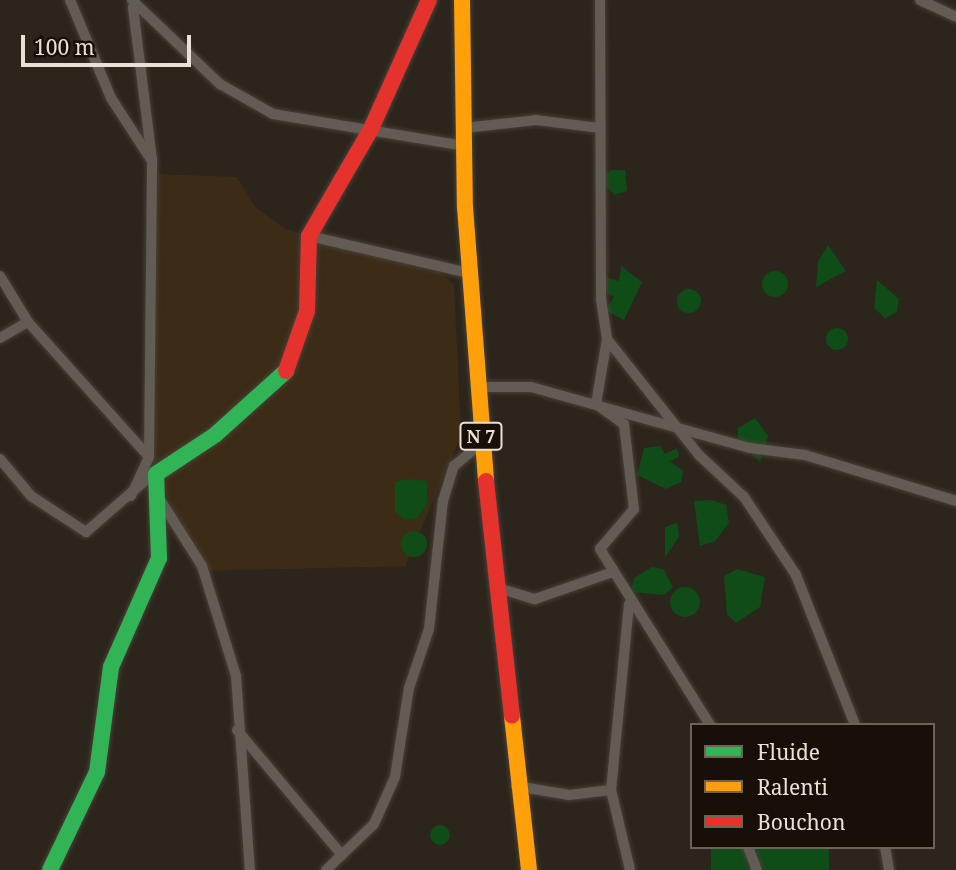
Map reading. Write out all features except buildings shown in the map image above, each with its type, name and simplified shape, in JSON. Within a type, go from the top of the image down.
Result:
[{"type":"main road","points":[[50,870],[97,772],[111,667],[159,558],[159,498],[156,474],[215,435],[293,365],[307,311],[309,236],[370,129],[429,0]]},
{"type":"main road","name":"N 7","points":[[462,0],[469,273],[481,443],[516,786],[528,870]]},
{"type":"street","points":[[596,404],[607,339],[599,128],[600,0]]},
{"type":"street","points":[[920,0],[956,17]]},
{"type":"street","points":[[72,2],[111,98],[152,160]]},
{"type":"street","points":[[132,4],[220,84],[273,114],[465,146]]},
{"type":"street","points":[[131,496],[149,457],[152,160],[132,4]]},
{"type":"street","points":[[464,128],[536,120],[599,128]]},
{"type":"street","points":[[309,236],[469,273]]},
{"type":"street","points":[[0,276],[28,322],[149,457],[156,474],[86,533],[32,496],[0,459]]},
{"type":"street","points":[[0,338],[28,322]]},
{"type":"street","points":[[607,339],[680,429],[744,497],[796,575],[836,664],[854,723]]},
{"type":"street","points":[[477,387],[531,387],[680,429],[805,455],[956,501]]},
{"type":"street","points":[[596,404],[624,424],[633,474],[634,509],[600,549],[610,573],[629,604],[709,723]]},
{"type":"street","points":[[326,870],[374,824],[395,777],[409,688],[429,629],[443,500],[454,466],[481,443]]},
{"type":"street","points":[[159,498],[202,566],[216,603],[236,676],[237,730],[250,870]]},
{"type":"street","points":[[495,586],[517,598],[535,599],[610,573]]},
{"type":"street","points":[[629,604],[611,790],[630,870]]},
{"type":"street","points":[[237,730],[342,855]]},
{"type":"street","points":[[516,786],[569,795],[611,790]]},
{"type":"street","points":[[749,849],[757,870]]},
{"type":"street","points":[[885,849],[889,870]]},
{"type":"shaded area","points":[[155,174],[237,177],[255,207],[285,229],[442,273],[454,285],[461,436],[405,566],[197,571],[152,459]]},
{"type":"green space","points":[[611,170],[625,170],[627,191],[614,195],[601,179]]},
{"type":"green space","points":[[828,245],[846,271],[816,287],[818,262]]},
{"type":"green space","points":[[621,266],[642,282],[624,320],[605,310],[614,297],[604,293],[606,277],[619,281]]},
{"type":"green space","points":[[775,271],[784,275],[788,284],[784,293],[775,297],[766,293],[762,284],[766,275]]},
{"type":"green space","points":[[877,280],[899,299],[897,312],[885,318],[874,308]]},
{"type":"green space","points":[[689,289],[697,293],[701,301],[697,309],[689,313],[681,309],[677,301],[681,293]]},
{"type":"green space","points":[[837,328],[845,331],[848,339],[845,347],[837,350],[829,347],[826,339],[829,331]]},
{"type":"green space","points":[[755,418],[768,436],[760,462],[738,441],[738,428]]},
{"type":"green space","points":[[660,446],[665,454],[677,448],[679,457],[670,461],[683,471],[681,482],[666,489],[637,475],[644,448]]},
{"type":"green space","points":[[407,479],[427,481],[427,505],[417,518],[405,520],[395,512],[395,482]]},
{"type":"green space","points":[[712,500],[726,505],[729,523],[715,541],[700,546],[694,501]]},
{"type":"green space","points":[[677,523],[679,537],[665,557],[665,527]]},
{"type":"green space","points":[[414,531],[423,535],[427,544],[423,553],[414,557],[405,553],[401,544],[405,535]]},
{"type":"green space","points":[[652,567],[663,569],[673,587],[664,595],[631,592],[634,578]]},
{"type":"green space","points":[[737,569],[765,577],[760,607],[736,623],[727,614],[724,576]]},
{"type":"green space","points":[[685,587],[691,588],[699,596],[699,608],[691,616],[685,617],[679,616],[671,608],[670,602],[671,596],[679,588]]},
{"type":"green space","points":[[440,825],[447,828],[450,835],[447,842],[440,845],[433,842],[430,835],[433,828]]},
{"type":"green space","points":[[711,849],[829,849],[829,870],[711,870]]},
{"type":"traffic: fast","points":[[50,870],[97,772],[111,667],[159,558],[156,474],[215,435],[286,371]]},
{"type":"traffic: slow","points":[[462,0],[465,207],[486,481]]},
{"type":"traffic: slow","points":[[512,716],[529,870]]},
{"type":"traffic: jam","points":[[286,371],[307,311],[309,236],[371,129],[429,0]]},
{"type":"traffic: jam","points":[[486,481],[512,716]]}]
